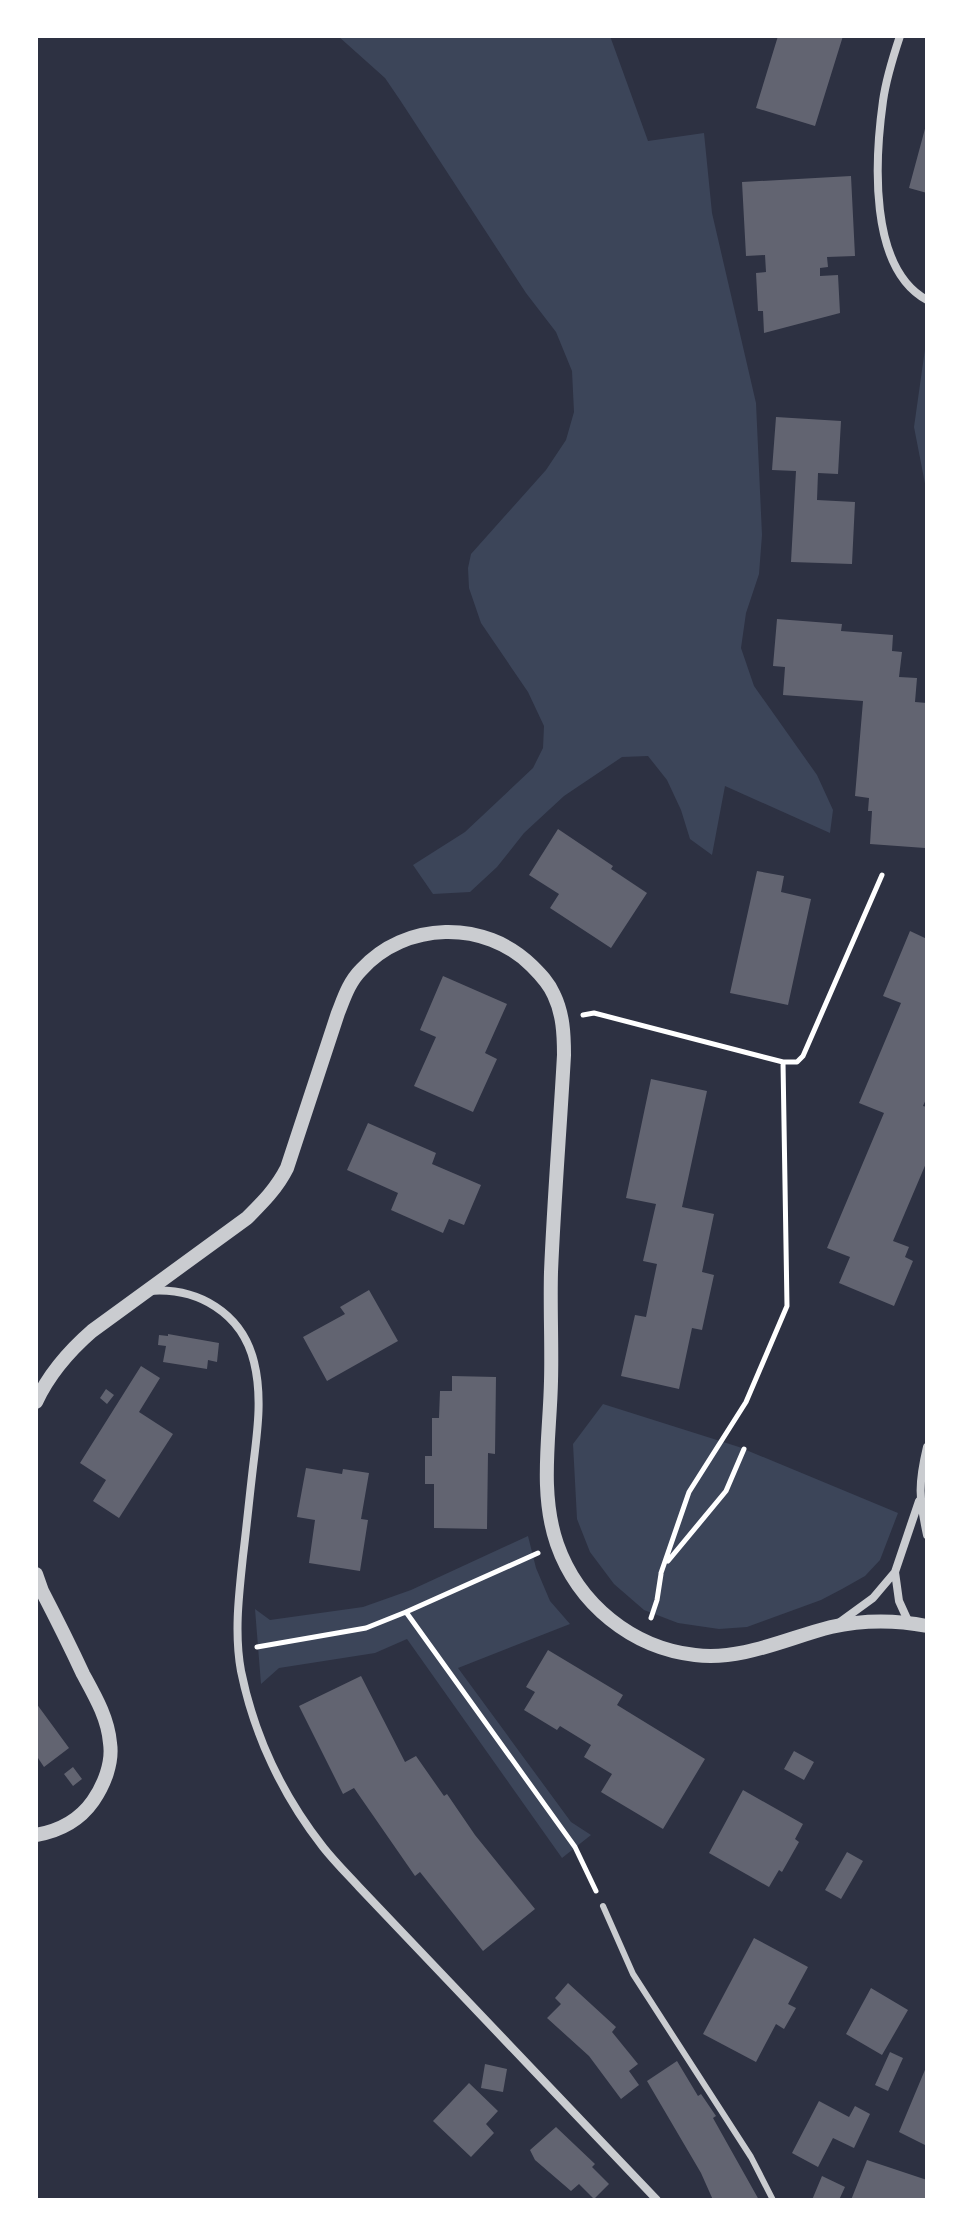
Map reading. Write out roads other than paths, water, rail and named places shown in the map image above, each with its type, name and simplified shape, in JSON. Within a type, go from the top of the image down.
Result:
[{"type":"street","points":[[900,36],[883,99],[879,149],[880,217],[884,239],[903,280],[916,294],[927,300]]},
{"type":"street","points":[[36,1402],[52,1374],[73,1348],[247,1218],[281,1181],[347,990],[371,959],[402,941],[433,932],[475,933],[510,948],[542,976],[553,992],[564,1032],[551,1274],[547,1479],[550,1523],[565,1564],[576,1583],[615,1624],[641,1640],[694,1655],[747,1652],[858,1622],[927,1625]]},
{"type":"street","points":[[148,1291],[185,1293],[220,1309],[239,1329],[250,1347],[255,1364],[258,1420],[237,1605],[239,1650],[241,1671],[255,1723],[272,1766],[296,1810],[323,1848],[359,1887],[657,2200]]},
{"type":"street","points":[[927,1447],[920,1477],[919,1501],[927,1535]]},
{"type":"street","points":[[830,1628],[873,1598],[895,1572],[919,1501]]},
{"type":"street","points":[[895,1572],[899,1601],[909,1623]]},
{"type":"street","points":[[36,1574],[104,1716],[111,1745],[102,1789],[87,1810],[55,1831],[36,1835]]},
{"type":"lane","points":[[603,1906],[633,1974],[751,2157],[773,2200]]}]
